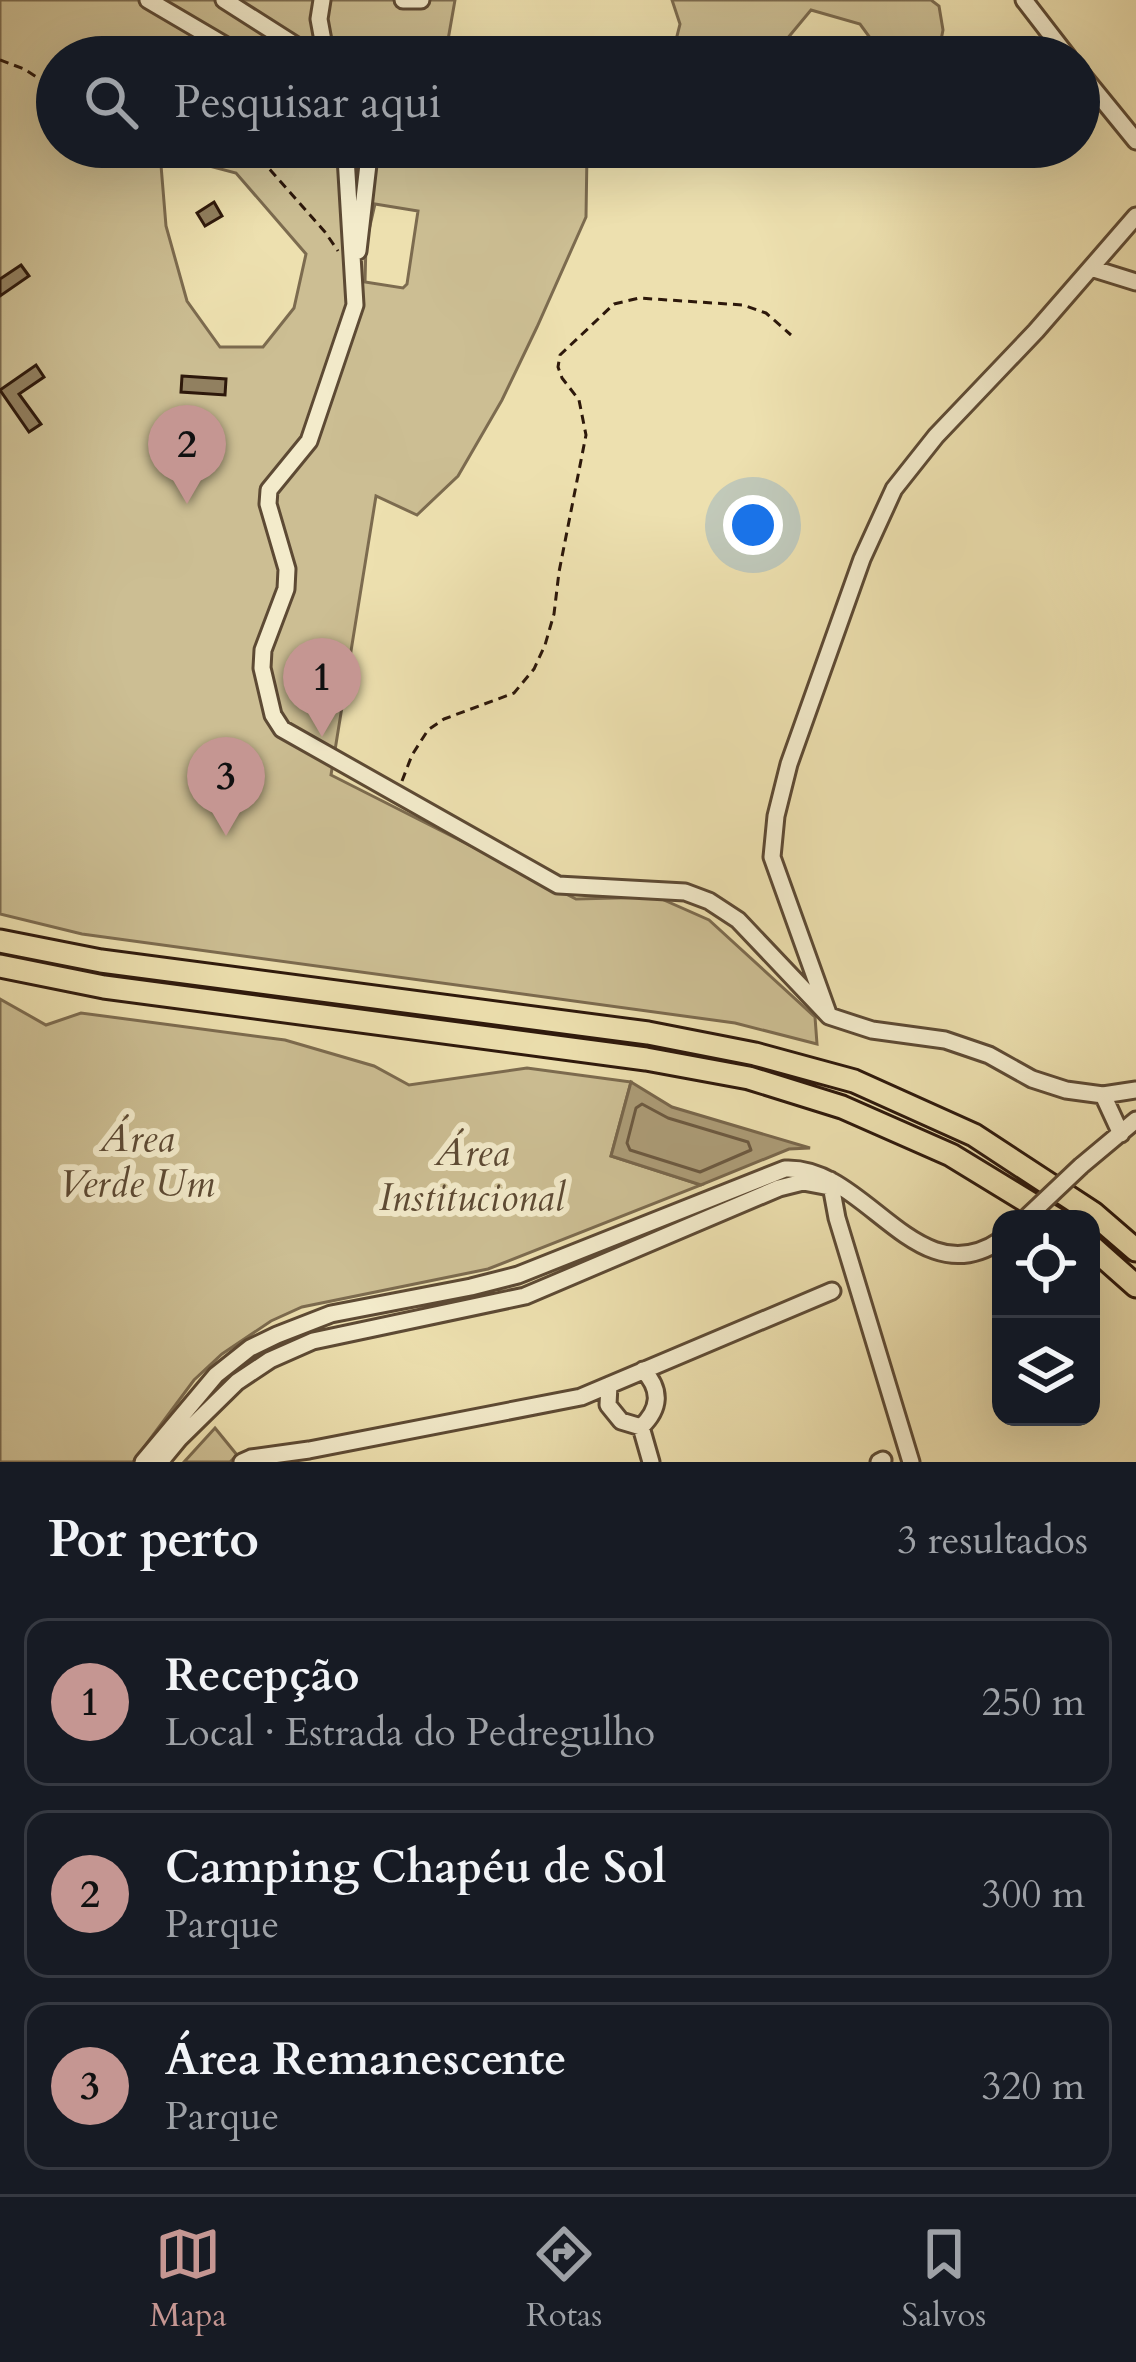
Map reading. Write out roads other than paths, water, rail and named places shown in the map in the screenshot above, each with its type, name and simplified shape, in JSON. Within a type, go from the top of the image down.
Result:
[{"type":"highway","points":[[0,941],[101,961],[648,1034],[755,1054],[854,1081],[974,1135],[1093,1213],[1136,1250]]},
{"type":"highway","points":[[0,966],[104,987],[622,1056],[749,1078],[842,1107],[951,1155],[1041,1210]]},
{"type":"highway","points":[[1100,1254],[1136,1286]]},
{"type":"street","points":[[148,0],[209,36]]},
{"type":"street","points":[[224,0],[281,36]]},
{"type":"street","points":[[322,0],[322,36]]},
{"type":"street","points":[[403,0],[421,0]]},
{"type":"street","points":[[1024,0],[1052,36]]},
{"type":"street","points":[[1100,97],[1136,141]]},
{"type":"street","points":[[347,168],[355,305],[309,441],[269,490],[268,504],[287,569],[286,589],[263,650],[262,668],[273,715],[282,729],[558,886],[685,892],[709,901],[738,920],[829,1016],[872,1030],[946,1040],[989,1054],[1032,1079],[1066,1090],[1103,1095],[1136,1090]]},
{"type":"street","points":[[353,273],[368,168]]},
{"type":"street","points":[[829,1016],[772,857],[789,764],[862,559],[894,489],[936,436],[1136,216]]},
{"type":"street","points":[[1091,268],[1136,282]]},
{"type":"street","points":[[1103,1095],[1120,1134]]},
{"type":"street","points":[[1035,1210],[1136,1120]]},
{"type":"street","points":[[143,1462],[231,1361],[302,1323],[518,1275],[770,1173],[796,1169],[835,1185],[929,1250],[951,1256],[975,1254],[992,1245]]},
{"type":"street","points":[[160,1462],[237,1382],[270,1360],[313,1341],[525,1296],[779,1188],[802,1182],[835,1185]]},
{"type":"street","points":[[835,1185],[837,1218],[911,1462]]},
{"type":"street","points":[[242,1462],[581,1397],[832,1291]]},
{"type":"street","points":[[640,1427],[653,1415],[658,1396],[643,1370]]},
{"type":"street","points":[[609,1385],[608,1405],[622,1421],[640,1427]]},
{"type":"street","points":[[640,1427],[652,1462]]},
{"type":"water","points":[[631,1082],[672,1107],[810,1148],[789,1149],[701,1185],[611,1156]]},
{"type":"place","name":"Camping Chapéu de Sol","points":[[187,504]]},
{"type":"place","name":"Recepção","points":[[322,737]]},
{"type":"place","name":"Área Remanescente","points":[[226,836]]},
{"type":"park label","name":"Área Verde Um","points":[[137,1160]]},
{"type":"park label","name":"Área Institucional","points":[[472,1174]]}]
